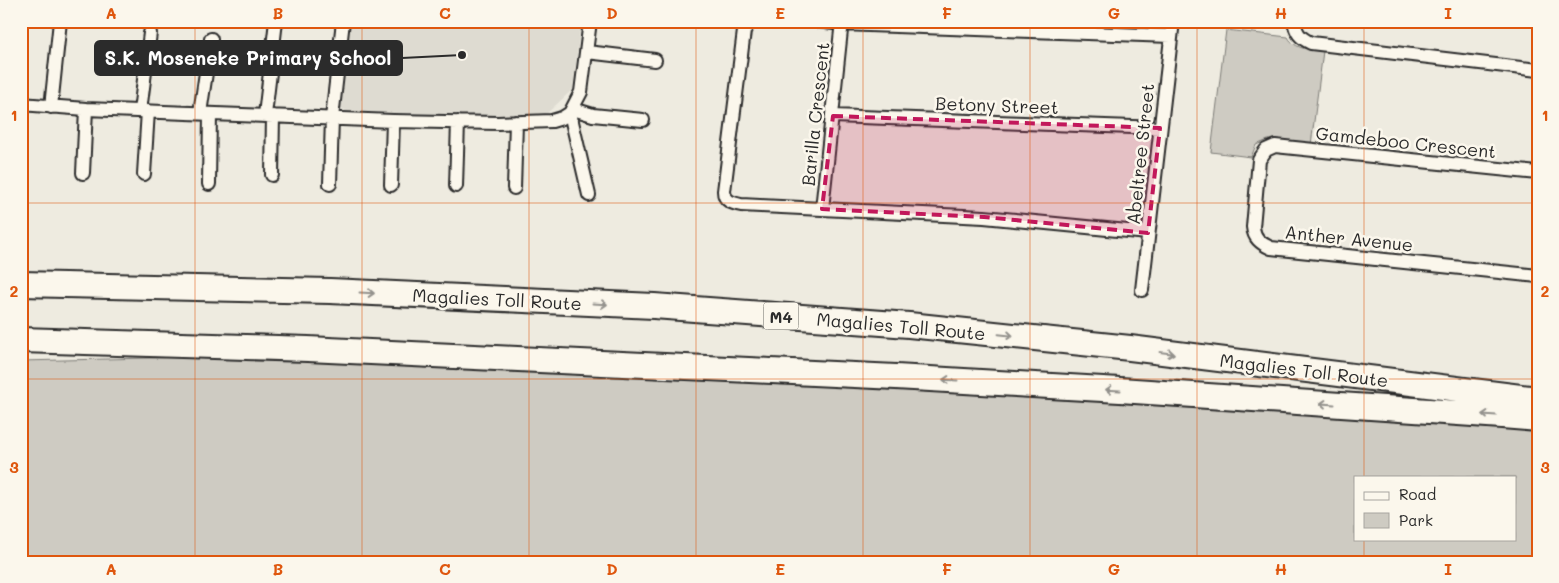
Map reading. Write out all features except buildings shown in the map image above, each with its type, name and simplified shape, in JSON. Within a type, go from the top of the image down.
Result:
[{"type":"highway","points":[[21,273],[330,291]]},
{"type":"highway","name":"Magalies Toll Route","points":[[21,284],[330,291],[654,306],[909,325],[1130,348],[1538,399]]},
{"type":"highway","name":"Magalies Toll Route","points":[[21,340],[308,349],[896,377],[1502,416],[1538,420]]},
{"type":"highway","points":[[21,353],[110,350],[308,349]]},
{"type":"street","points":[[51,107],[60,21]]},
{"type":"street","points":[[272,175],[269,116],[276,21]]},
{"type":"street","points":[[330,184],[332,118],[343,21]]},
{"type":"street","points":[[21,105],[393,121],[552,121],[562,118],[571,111],[581,92],[590,21]]},
{"type":"street","points":[[750,21],[744,31],[724,196],[728,200],[741,205],[822,209]]},
{"type":"street","points":[[818,21],[842,22]]},
{"type":"street","name":"Abeltree Street","points":[[1142,290],[1173,21]]},
{"type":"street","points":[[1294,21],[1296,32],[1302,39],[1311,43],[1538,70]]},
{"type":"street","name":"Barilla Crescent","points":[[1148,233],[984,217],[822,209],[842,22],[1171,36]]},
{"type":"street","points":[[144,174],[144,111],[150,33]]},
{"type":"street","points":[[209,184],[205,113],[211,39]]},
{"type":"street","points":[[586,52],[655,60]]},
{"type":"street","points":[[83,173],[86,109]]},
{"type":"street","points":[[571,111],[643,120]]},
{"type":"street","points":[[571,111],[589,195]]},
{"type":"street","name":"Betony Street","points":[[833,116],[1160,128]]},
{"type":"street","points":[[391,185],[393,121]]},
{"type":"street","points":[[456,186],[458,122]]},
{"type":"street","points":[[514,188],[516,122]]},
{"type":"street","name":"Gamdeboo Crescent","points":[[1270,147],[1281,146],[1538,173]]},
{"type":"street","name":"Anther Avenue","points":[[1270,147],[1262,154],[1257,168],[1253,227],[1258,241],[1264,245],[1271,248],[1538,276]]},
{"type":"highlighted area","points":[[833,116],[1160,128],[1148,233],[984,217],[822,209]]},
{"type":"shaded area","points":[[351,21],[581,21],[573,89],[542,118],[348,112],[341,108]]},
{"type":"green space","points":[[1226,30],[1288,37],[1299,47],[1323,51],[1311,145],[1268,140],[1256,145],[1251,157],[1211,152]]},
{"type":"green space","points":[[191,357],[510,369],[1188,403],[1538,430],[1538,562],[21,562],[21,361]]},
{"type":"place","name":"S.K. Moseneke Primary School","points":[[462,55]]}]
